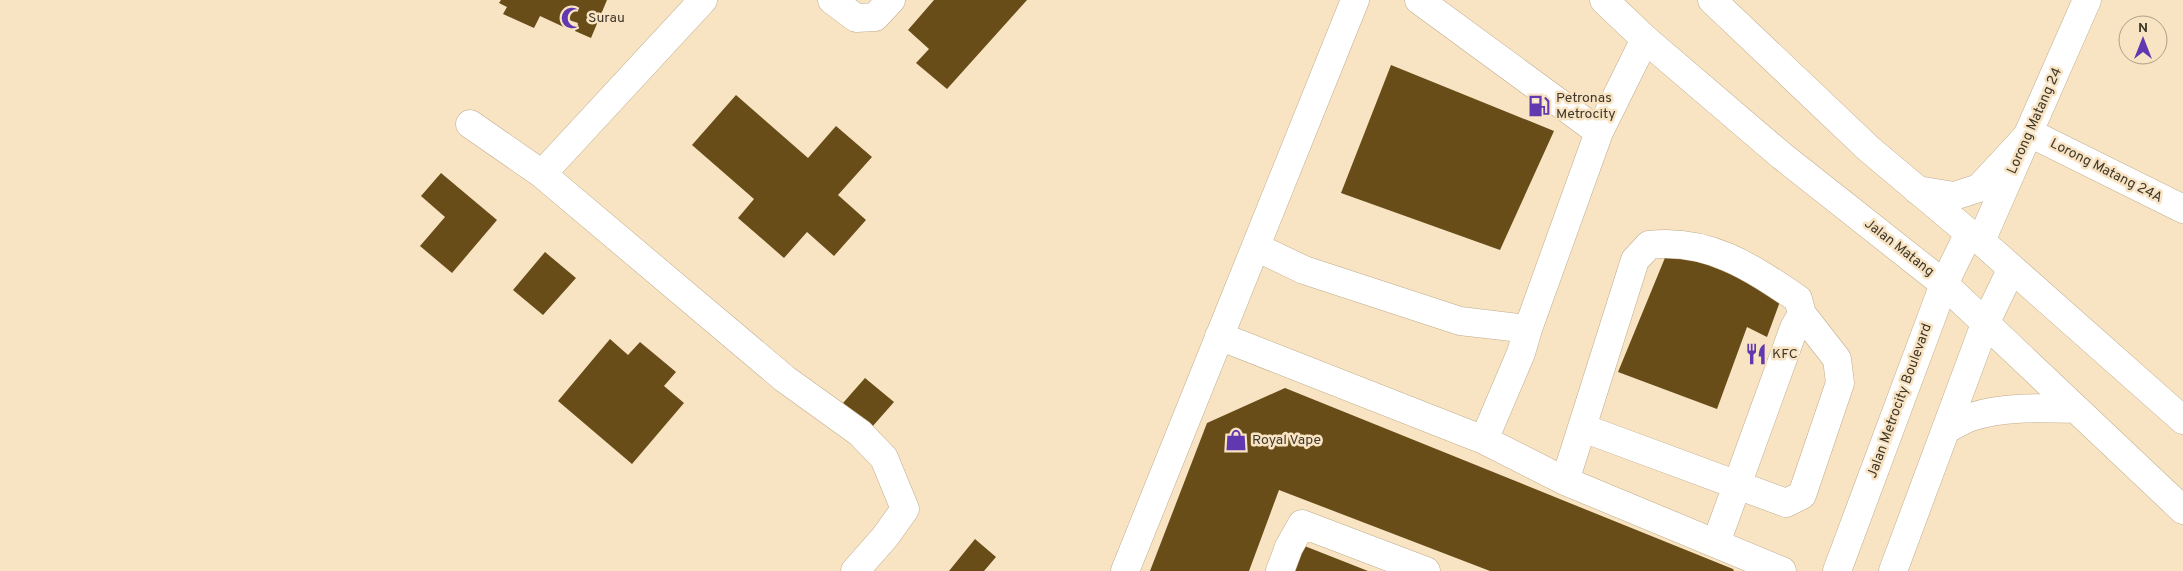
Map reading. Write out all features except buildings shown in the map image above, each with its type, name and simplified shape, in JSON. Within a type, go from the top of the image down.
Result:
[{"type":"street","points":[[542,174],[703,0]]},
{"type":"street","points":[[832,0],[856,18],[875,17],[891,0]]},
{"type":"street","points":[[1125,571],[1355,0]]},
{"type":"street","points":[[1418,0],[1600,132]]},
{"type":"street","name":"Jalan Matang","points":[[1604,0],[1645,40],[1782,156],[1944,284],[2183,510]]},
{"type":"street","points":[[1712,0],[1869,149],[1975,237],[2183,420]]},
{"type":"street","name":"Lorong Matang 24","points":[[1975,237],[2030,133],[2087,0]]},
{"type":"street","points":[[1484,440],[1521,353],[1600,132],[1645,40]]},
{"type":"street","points":[[470,124],[542,174],[785,379],[860,433],[884,458],[905,509],[885,537],[855,571]]},
{"type":"street","points":[[1917,190],[1954,196],[1979,188],[2030,133]]},
{"type":"street","name":"Lorong Matang 24A","points":[[2030,133],[2183,209]]},
{"type":"street","name":"Jalan Metrocity Boulevard","points":[[1836,571],[1944,284],[1975,237]]},
{"type":"street","points":[[1565,481],[1635,260],[1649,245],[1673,242],[1717,252],[1759,273],[1798,299],[1802,314],[1837,359],[1840,383],[1802,495],[1786,503],[1735,486],[1583,428]]},
{"type":"street","points":[[1256,247],[1304,270],[1460,320],[1528,329]]},
{"type":"street","points":[[1893,571],[1985,324],[2012,270]]},
{"type":"street","points":[[1716,543],[1735,486],[1794,328],[1802,314]]},
{"type":"street","points":[[1219,336],[1484,440],[1565,481],[1782,571]]},
{"type":"street","points":[[1947,430],[1971,417],[1994,412],[2039,408],[2076,409]]},
{"type":"street","points":[[1280,571],[1289,547],[1302,524],[1426,571]]},
{"type":"place","name":"Surau","points":[[572,18]]},
{"type":"place","name":"Petronas Metrocity","points":[[1539,106]]},
{"type":"place","name":"KFC","points":[[1756,354]]},
{"type":"place","name":"Royal Vape","points":[[1236,440]]}]
